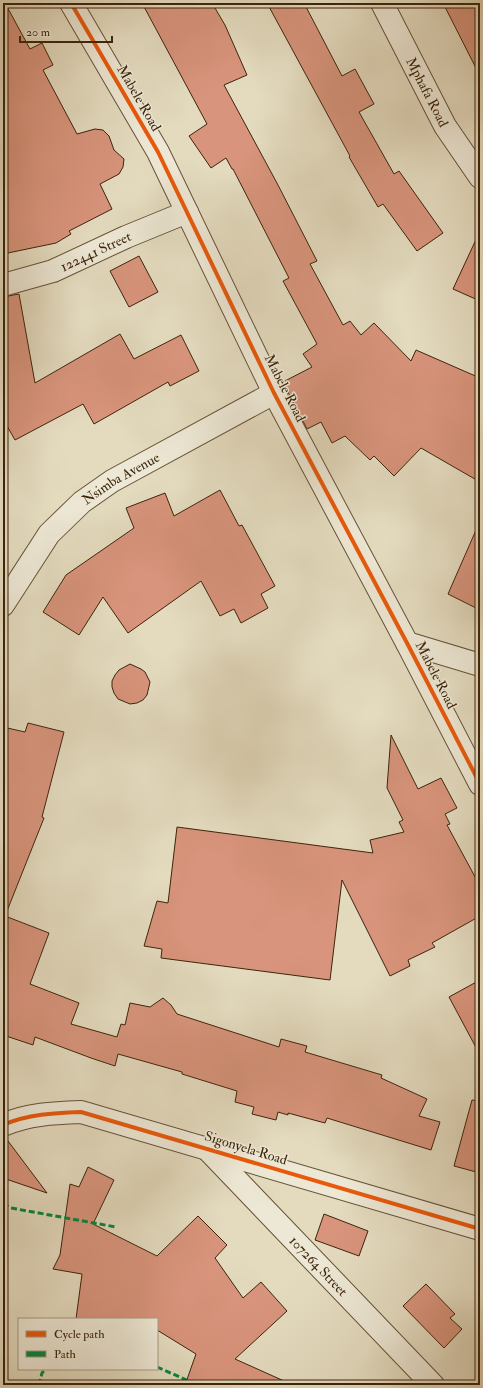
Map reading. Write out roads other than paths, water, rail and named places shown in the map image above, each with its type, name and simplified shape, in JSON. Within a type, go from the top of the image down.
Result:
[{"type":"street","name":"Mabele Road","points":[[71,3],[158,152],[274,393],[480,784]]},
{"type":"street","name":"Mphafa Road","points":[[382,3],[445,126],[480,177]]},
{"type":"street","name":"122441 Street","points":[[3,285],[53,271],[126,237],[187,212]]},
{"type":"street","name":"Nsimba Avenue","points":[[3,605],[49,534],[82,502],[112,481],[274,393]]},
{"type":"street","points":[[407,643],[480,665]]},
{"type":"street","name":"Sigonyela Road","points":[[3,1125],[16,1120],[42,1114],[81,1112],[205,1147],[480,1229]]},
{"type":"street","name":"107264 Street","points":[[205,1147],[433,1385]]}]
